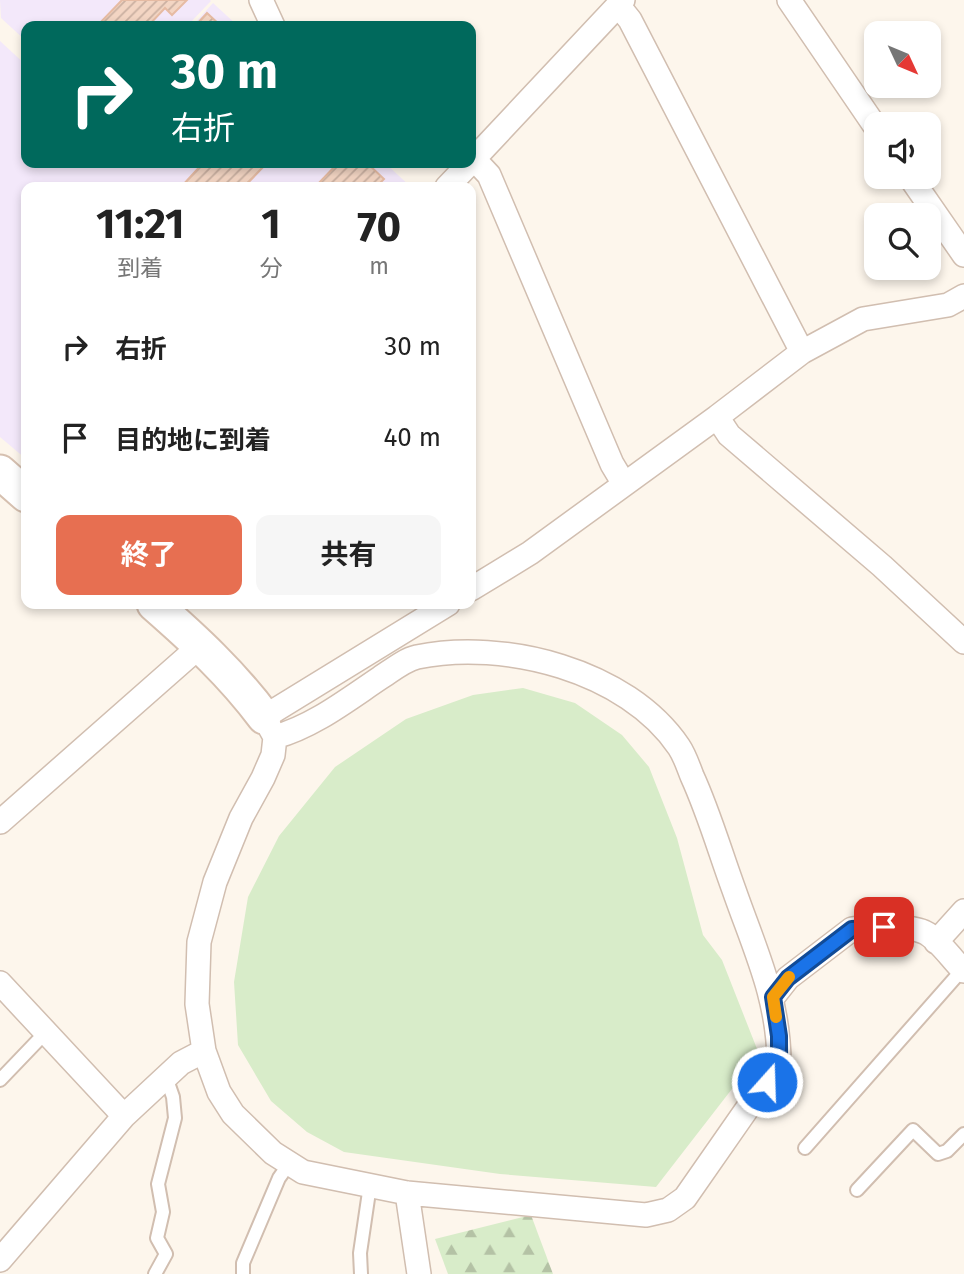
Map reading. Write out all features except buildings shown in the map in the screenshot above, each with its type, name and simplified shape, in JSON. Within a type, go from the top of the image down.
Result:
[{"type":"street","points":[[261,0],[271,21]]},
{"type":"street","points":[[789,0],[865,112]]},
{"type":"street","points":[[476,158],[620,2],[802,352]]},
{"type":"street","points":[[476,165],[489,175],[612,464],[624,484]]},
{"type":"street","points":[[452,182],[466,168]]},
{"type":"street","points":[[918,189],[964,255]]},
{"type":"street","points":[[476,586],[530,553],[802,352],[863,319],[948,305],[964,296]]},
{"type":"street","points":[[717,417],[729,435],[882,566],[964,642]]},
{"type":"street","points":[[0,472],[21,491]]},
{"type":"street","points":[[160,609],[201,645],[245,691],[269,727],[273,755],[241,818],[215,882],[199,942],[197,1004],[204,1051],[219,1092],[233,1114],[273,1153],[303,1172],[407,1193],[646,1215],[668,1210],[685,1198],[779,1063],[779,1036],[773,997],[700,792],[680,749],[660,724],[638,705],[601,682],[563,666],[524,658],[466,652],[413,658],[299,730],[269,727]]},
{"type":"street","points":[[269,727],[441,609]]},
{"type":"street","points":[[0,822],[201,645]]},
{"type":"street","points":[[936,942],[964,911]]},
{"type":"street","points":[[773,997],[788,978],[852,929],[865,926],[925,932],[963,970]]},
{"type":"street","points":[[0,983],[124,1116]]},
{"type":"street","points":[[0,1260],[124,1116],[181,1063],[204,1051]]},
{"type":"street","points":[[407,1193],[419,1274]]},
{"type":"lane","points":[[805,1148],[963,970]]},
{"type":"lane","points":[[0,1080],[46,1032]]},
{"type":"lane","points":[[155,1274],[166,1254],[157,1238],[163,1212],[158,1184],[175,1118],[173,1097],[166,1077]]},
{"type":"lane","points":[[858,1190],[913,1130],[938,1154],[947,1151],[964,1134]]},
{"type":"lane","points":[[243,1274],[243,1262],[279,1178],[289,1164]]},
{"type":"lane","points":[[361,1274],[360,1253],[370,1185]]},
{"type":"shaded area","points":[[0,0],[211,1],[192,21],[21,21],[21,36],[1,18]]},
{"type":"shaded area","points":[[213,3],[233,21],[197,21]]},
{"type":"shaded area","points":[[0,41],[21,60],[21,168],[390,168],[406,182],[21,182],[21,455],[0,437]]},
{"type":"green space","points":[[523,688],[575,703],[622,735],[649,767],[677,838],[703,935],[722,960],[759,1054],[656,1187],[500,1174],[344,1152],[307,1132],[271,1101],[238,1045],[234,982],[248,897],[279,836],[335,767],[406,719],[473,695]]},
{"type":"green space","points":[[531,1215],[553,1274],[448,1274],[435,1239]]},
{"type":"slow traffic","points":[[776,1017],[773,997],[789,977]]},
{"type":"route","points":[[767,1082],[779,1063],[779,1036],[773,997],[788,978],[852,929],[865,926],[884,927]]}]
